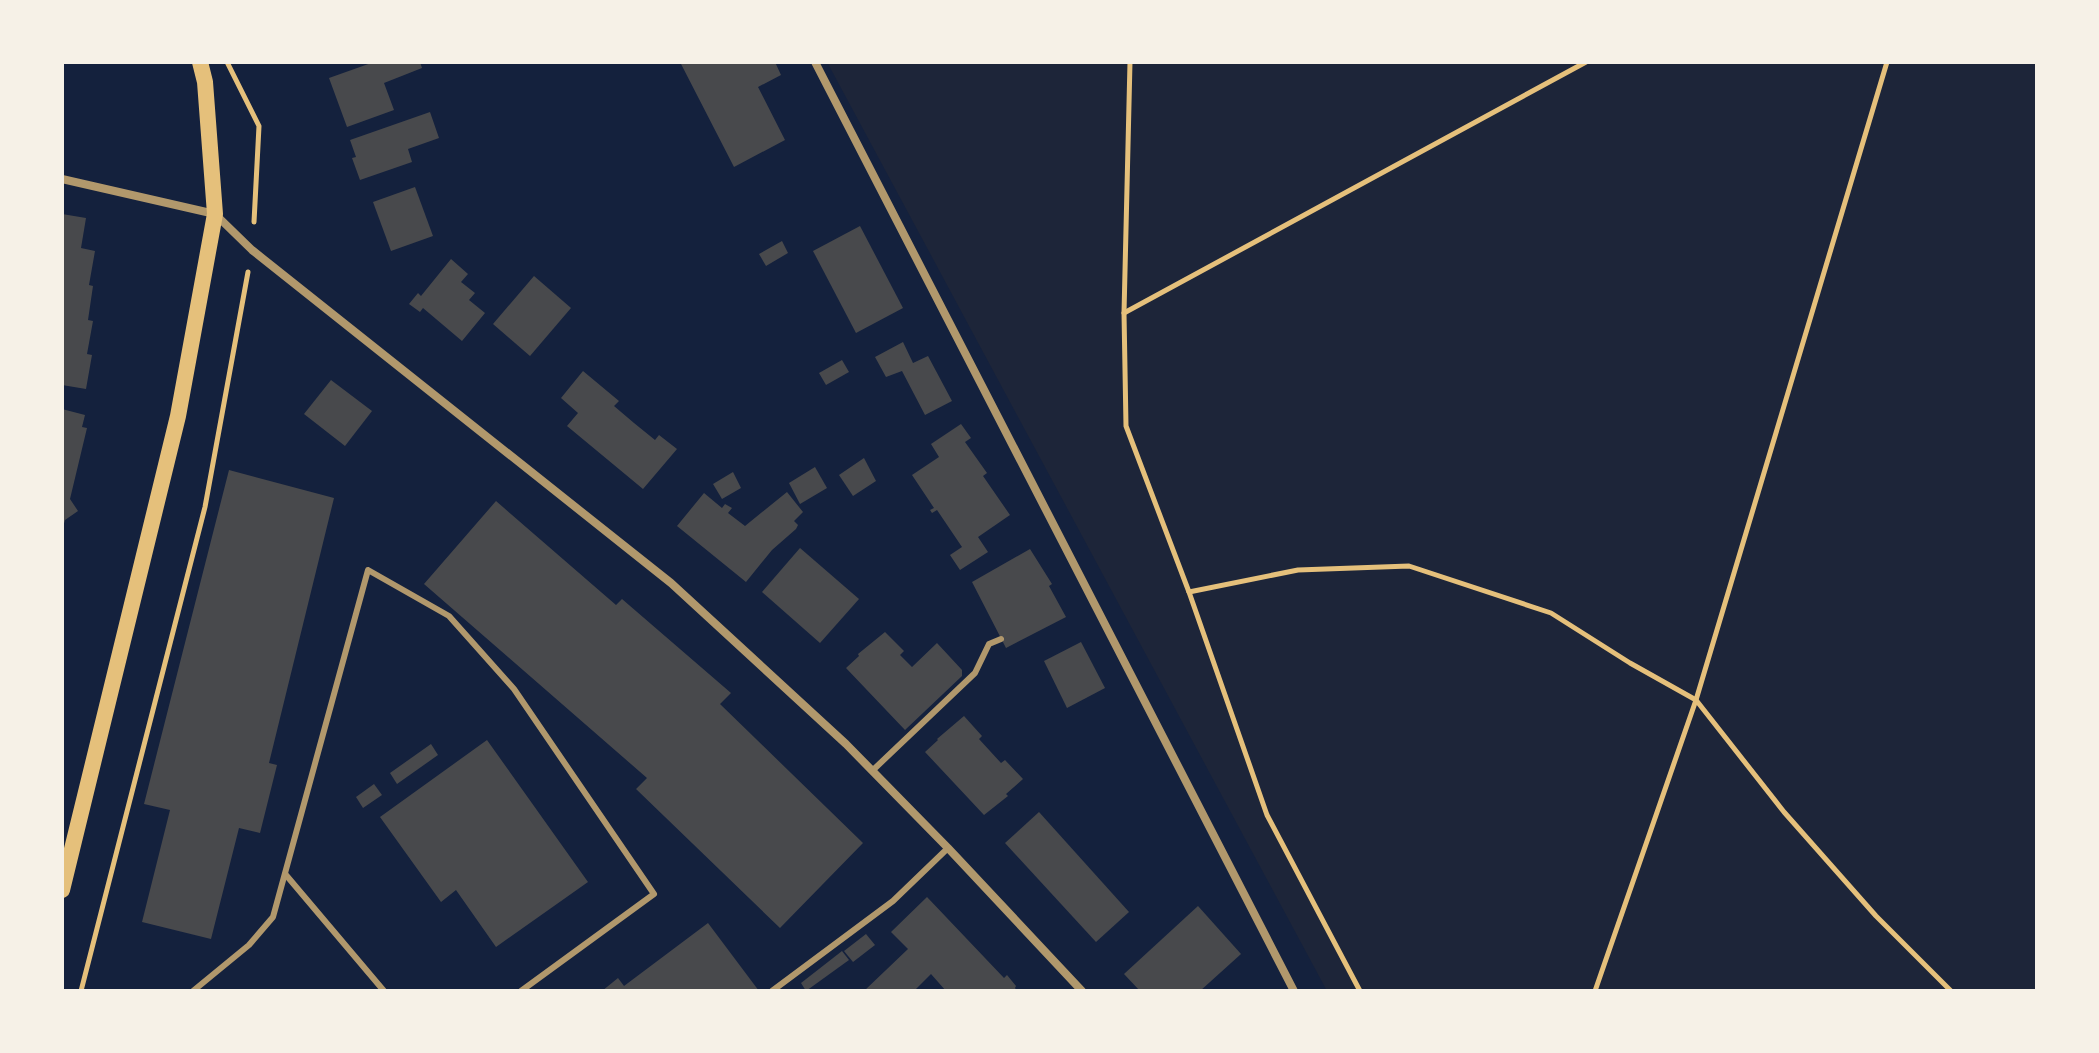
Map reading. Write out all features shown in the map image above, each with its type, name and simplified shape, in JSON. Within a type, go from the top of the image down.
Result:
[{"type":"main road","points":[[62,890],[178,416],[215,214],[205,82],[200,62]]},
{"type":"street","points":[[815,62],[1294,991]]},
{"type":"street","points":[[62,179],[215,214],[252,250],[671,583],[872,771],[1082,991]]},
{"type":"lane","points":[[193,991],[249,945],[273,917],[368,570],[449,616],[514,689],[654,894],[521,991]]},
{"type":"lane","points":[[872,771],[975,673],[989,644],[1001,639]]},
{"type":"lane","points":[[772,991],[893,901],[948,848]]},
{"type":"lane","points":[[286,875],[384,991]]},
{"type":"path","points":[[81,991],[205,507],[252,250],[259,126],[227,62]]},
{"type":"path","points":[[1130,62],[1124,313],[1126,426],[1189,592],[1267,815],[1360,991]]},
{"type":"path","points":[[1124,313],[1586,62]]},
{"type":"path","points":[[1595,991],[1696,700],[1887,62]]},
{"type":"path","points":[[1189,592],[1298,570],[1409,566],[1551,613],[1696,700],[1784,812],[1876,916],[1951,991]]},
{"type":"shaded area","points":[[827,62],[2037,62],[2037,991],[1327,991]]},
{"type":"building","points":[[374,62],[420,62],[422,68],[384,83],[394,110],[347,127],[329,78]]},
{"type":"building","points":[[680,62],[775,62],[781,75],[758,87],[785,140],[734,167]]},
{"type":"building","points":[[430,112],[439,138],[408,149],[412,162],[360,180],[352,158],[356,157],[350,140]]},
{"type":"building","points":[[415,187],[433,236],[391,251],[373,202]]},
{"type":"building","points":[[62,214],[86,218],[81,248],[95,251],[89,285],[93,286],[88,320],[93,321],[87,354],[92,355],[86,389],[62,385]]},
{"type":"building","points":[[860,226],[903,308],[856,333],[813,251]]},
{"type":"building","points":[[782,241],[788,253],[766,266],[759,254]]},
{"type":"building","points":[[451,259],[468,274],[461,282],[475,293],[469,300],[485,313],[462,341],[423,308],[420,312],[409,304],[418,293],[421,296]]},
{"type":"building","points":[[534,276],[571,308],[530,356],[493,324]]},
{"type":"building","points":[[903,342],[913,363],[928,356],[952,401],[925,415],[902,371],[886,377],[875,357]]},
{"type":"building","points":[[842,360],[849,372],[826,385],[819,373]]},
{"type":"building","points":[[583,371],[619,401],[614,406],[634,423],[655,440],[659,435],[677,449],[643,489],[567,426],[578,413],[561,398]]},
{"type":"building","points":[[331,380],[372,411],[345,446],[304,414]]},
{"type":"building","points":[[62,409],[85,415],[82,427],[87,428],[70,499],[78,511],[65,520],[63,527]]},
{"type":"building","points":[[961,424],[971,438],[965,442],[987,473],[983,476],[1010,515],[978,537],[988,552],[960,570],[950,555],[962,547],[937,510],[932,513],[930,510],[934,508],[912,475],[939,457],[931,444]]},
{"type":"building","points":[[864,458],[876,481],[853,496],[839,475]]},
{"type":"building","points":[[815,467],[827,488],[800,504],[789,483]]},
{"type":"building","points":[[229,470],[334,498],[269,763],[277,765],[260,833],[239,828],[211,939],[142,922],[170,810],[144,804]]},
{"type":"building","points":[[733,472],[741,488],[722,499],[713,484]]},
{"type":"building","points":[[787,492],[803,512],[794,521],[798,525],[746,582],[677,526],[704,493],[722,508],[725,504],[732,508],[728,513],[745,526]]},
{"type":"building","points":[[496,501],[616,605],[622,599],[731,693],[720,704],[863,843],[780,928],[636,789],[647,778],[424,584]]},
{"type":"building","points":[[800,548],[859,599],[820,643],[762,592]]},
{"type":"building","points":[[1030,549],[1052,584],[1049,586],[1066,617],[1006,648],[972,582]]},
{"type":"building","points":[[885,632],[904,651],[900,655],[912,667],[937,643],[962,670],[962,676],[905,730],[846,668]]},
{"type":"building","points":[[1081,642],[1105,688],[1067,708],[1044,661]]},
{"type":"building","points":[[964,716],[982,736],[979,739],[1001,763],[1005,760],[1023,779],[984,815],[925,752]]},
{"type":"building","points":[[487,740],[588,882],[496,947],[456,890],[441,902],[380,817]]},
{"type":"building","points":[[431,744],[438,755],[397,784],[390,773]]},
{"type":"building","points":[[374,784],[382,795],[363,808],[356,797]]},
{"type":"building","points":[[1039,812],[1129,912],[1096,942],[1005,843]]},
{"type":"building","points":[[927,897],[1004,978],[1007,975],[1017,991],[946,991],[931,974],[914,991],[864,991],[908,949],[891,932]]},
{"type":"building","points":[[1198,906],[1241,954],[1200,991],[1140,991],[1124,974]]},
{"type":"building","points":[[708,923],[759,991],[602,991],[618,978],[624,986]]},
{"type":"building","points":[[866,934],[875,945],[853,962],[844,951]]},
{"type":"building","points":[[842,951],[849,960],[806,991],[801,983]]}]
